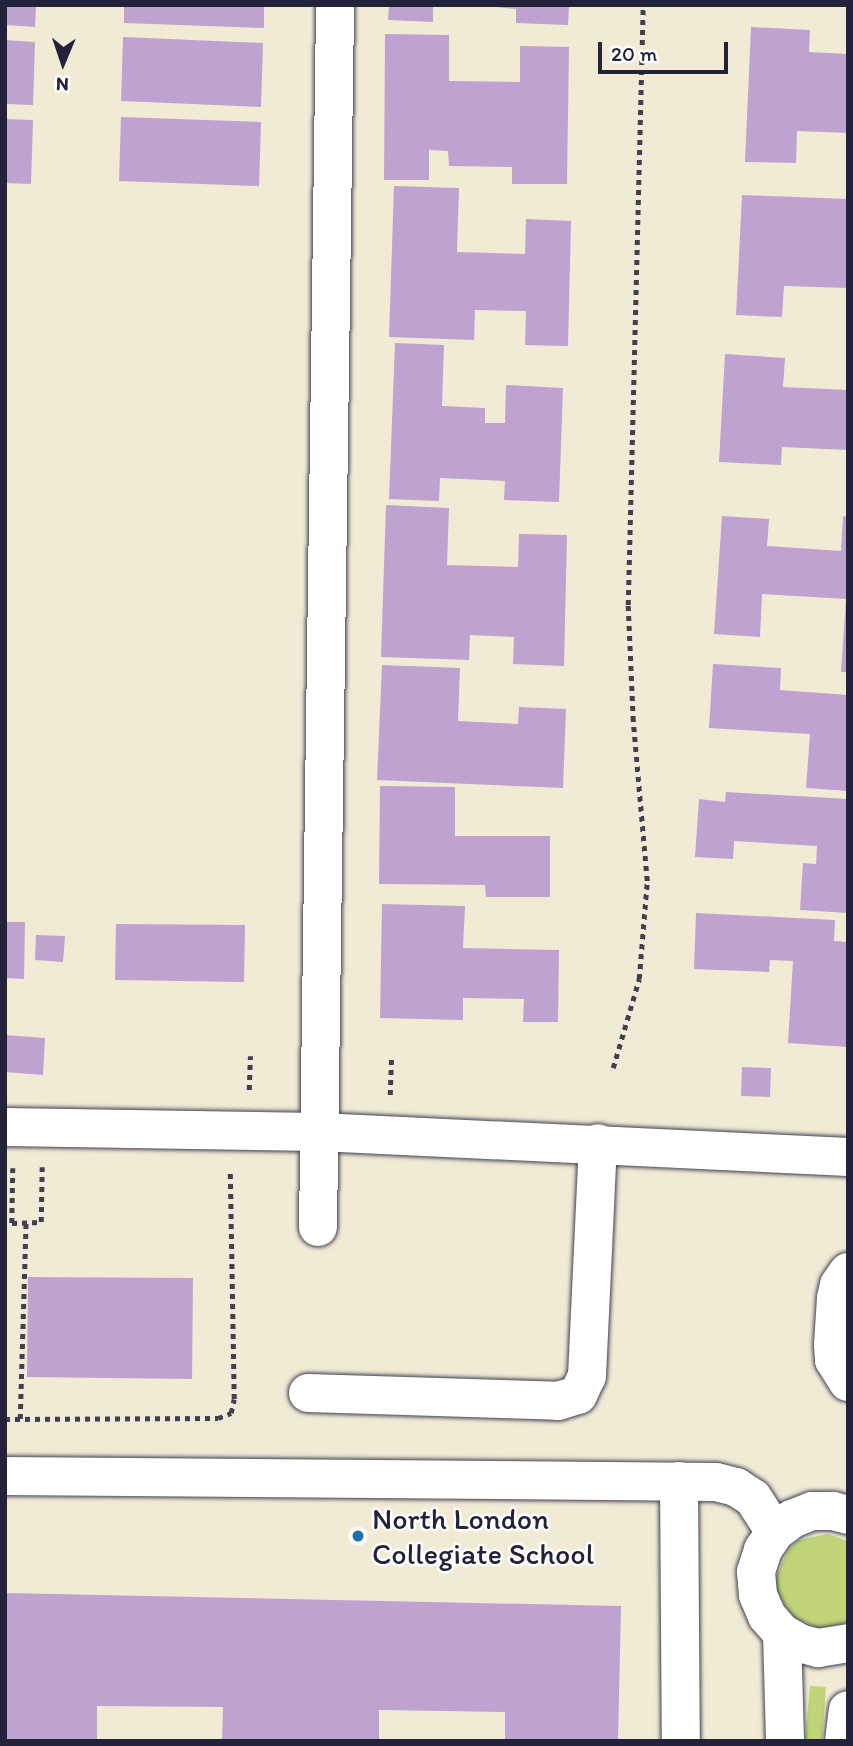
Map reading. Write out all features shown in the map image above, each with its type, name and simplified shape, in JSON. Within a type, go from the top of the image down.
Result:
[{"type":"street","points":[[318,1227],[335,5]]},
{"type":"street","points":[[21,1127],[319,1132],[598,1143],[848,1157]]},
{"type":"street","points":[[308,1393],[558,1401],[578,1395],[587,1376],[598,1143]]},
{"type":"street","points":[[848,1272],[839,1285],[836,1298],[833,1345],[834,1360],[848,1382]]},
{"type":"street","points":[[5,1476],[716,1482],[736,1487],[753,1498],[775,1532]]},
{"type":"street","points":[[679,1481],[681,1741]]},
{"type":"street","points":[[843,1510],[812,1511],[792,1518],[775,1532],[763,1550],[756,1572],[758,1595],[767,1616],[782,1633],[799,1643],[818,1648],[848,1643]]},
{"type":"street","points":[[782,1633],[785,1741]]},
{"type":"street","points":[[844,1741],[848,1710]]},
{"type":"path","points":[[613,1068],[639,979],[647,881],[633,721],[628,605],[643,5]]},
{"type":"path","points":[[21,1127],[41,1222],[12,1223],[21,1127]]},
{"type":"path","points":[[5,1419],[218,1418],[231,1413],[234,1399],[230,1188],[235,1129]]},
{"type":"path","points":[[20,1419],[26,1222]]},
{"type":"green space","points":[[828,1534],[848,1541],[848,1621],[835,1627],[819,1628],[792,1617],[777,1592],[776,1577],[788,1550],[799,1540]]},
{"type":"green space","points":[[810,1686],[826,1687],[822,1741],[805,1741]]},
{"type":"building","points":[[5,5],[36,5],[35,27],[5,25]]},
{"type":"building","points":[[124,5],[264,5],[264,28],[124,23]]},
{"type":"building","points":[[389,5],[433,5],[433,22],[388,20]]},
{"type":"building","points":[[476,5],[569,5],[568,25],[516,23],[516,9]]},
{"type":"building","points":[[751,27],[810,30],[809,52],[848,54],[848,133],[797,131],[796,163],[745,162]]},
{"type":"building","points":[[385,34],[449,35],[449,81],[520,82],[520,46],[569,47],[567,184],[512,184],[512,167],[449,166],[448,151],[429,150],[429,180],[384,180]]},
{"type":"building","points":[[123,37],[263,43],[261,107],[121,101]]},
{"type":"building","points":[[5,40],[35,42],[33,105],[5,104]]},
{"type":"building","points":[[121,117],[261,122],[259,186],[119,181]]},
{"type":"building","points":[[5,119],[33,120],[31,184],[5,183]]},
{"type":"building","points":[[394,186],[459,188],[457,252],[525,254],[526,219],[571,221],[568,346],[525,345],[526,311],[475,310],[474,340],[389,337]]},
{"type":"building","points":[[742,195],[848,199],[848,288],[784,286],[782,317],[736,315]]},
{"type":"building","points":[[395,343],[444,345],[442,406],[485,408],[485,423],[505,423],[506,385],[563,388],[559,502],[504,500],[505,481],[440,478],[439,501],[389,499]]},
{"type":"building","points":[[725,354],[785,358],[783,387],[848,390],[848,450],[782,447],[781,465],[719,462]]},
{"type":"building","points":[[386,505],[449,508],[447,565],[518,567],[519,534],[567,535],[564,666],[513,664],[514,637],[470,635],[469,660],[381,657]]},
{"type":"building","points":[[722,516],[769,519],[767,546],[841,551],[843,516],[848,517],[848,672],[841,672],[846,599],[762,594],[760,637],[714,634]]},
{"type":"building","points":[[713,664],[781,668],[780,690],[848,695],[848,791],[806,788],[810,734],[709,728]]},
{"type":"building","points":[[382,665],[460,668],[458,721],[518,724],[519,707],[566,709],[563,788],[377,780]]},
{"type":"building","points":[[380,786],[455,787],[455,836],[550,836],[550,897],[486,897],[485,885],[379,884]]},
{"type":"building","points":[[726,792],[848,799],[848,913],[800,910],[803,863],[816,864],[817,846],[734,841],[733,859],[695,857],[699,799],[725,802]]},
{"type":"building","points":[[382,904],[465,906],[463,948],[559,950],[558,1022],[523,1022],[524,999],[463,998],[463,1020],[380,1018]]},
{"type":"building","points":[[696,913],[835,920],[834,941],[848,942],[848,1047],[788,1043],[793,961],[770,960],[769,972],[694,969]]},
{"type":"building","points":[[5,922],[25,922],[24,979],[5,978]]},
{"type":"building","points":[[116,924],[245,925],[244,982],[115,980]]},
{"type":"building","points":[[36,935],[65,936],[63,962],[35,960]]},
{"type":"building","points":[[5,1035],[45,1038],[43,1075],[5,1072]]},
{"type":"building","points":[[742,1067],[771,1068],[770,1097],[741,1096]]},
{"type":"building","points":[[28,1277],[193,1278],[192,1379],[27,1377]]},
{"type":"building","points":[[5,1593],[621,1606],[618,1741],[505,1741],[505,1712],[379,1710],[379,1741],[222,1741],[223,1707],[97,1706],[97,1741],[5,1741]]},
{"type":"place","name":"North London Collegiate School","points":[[358,1536]]}]
